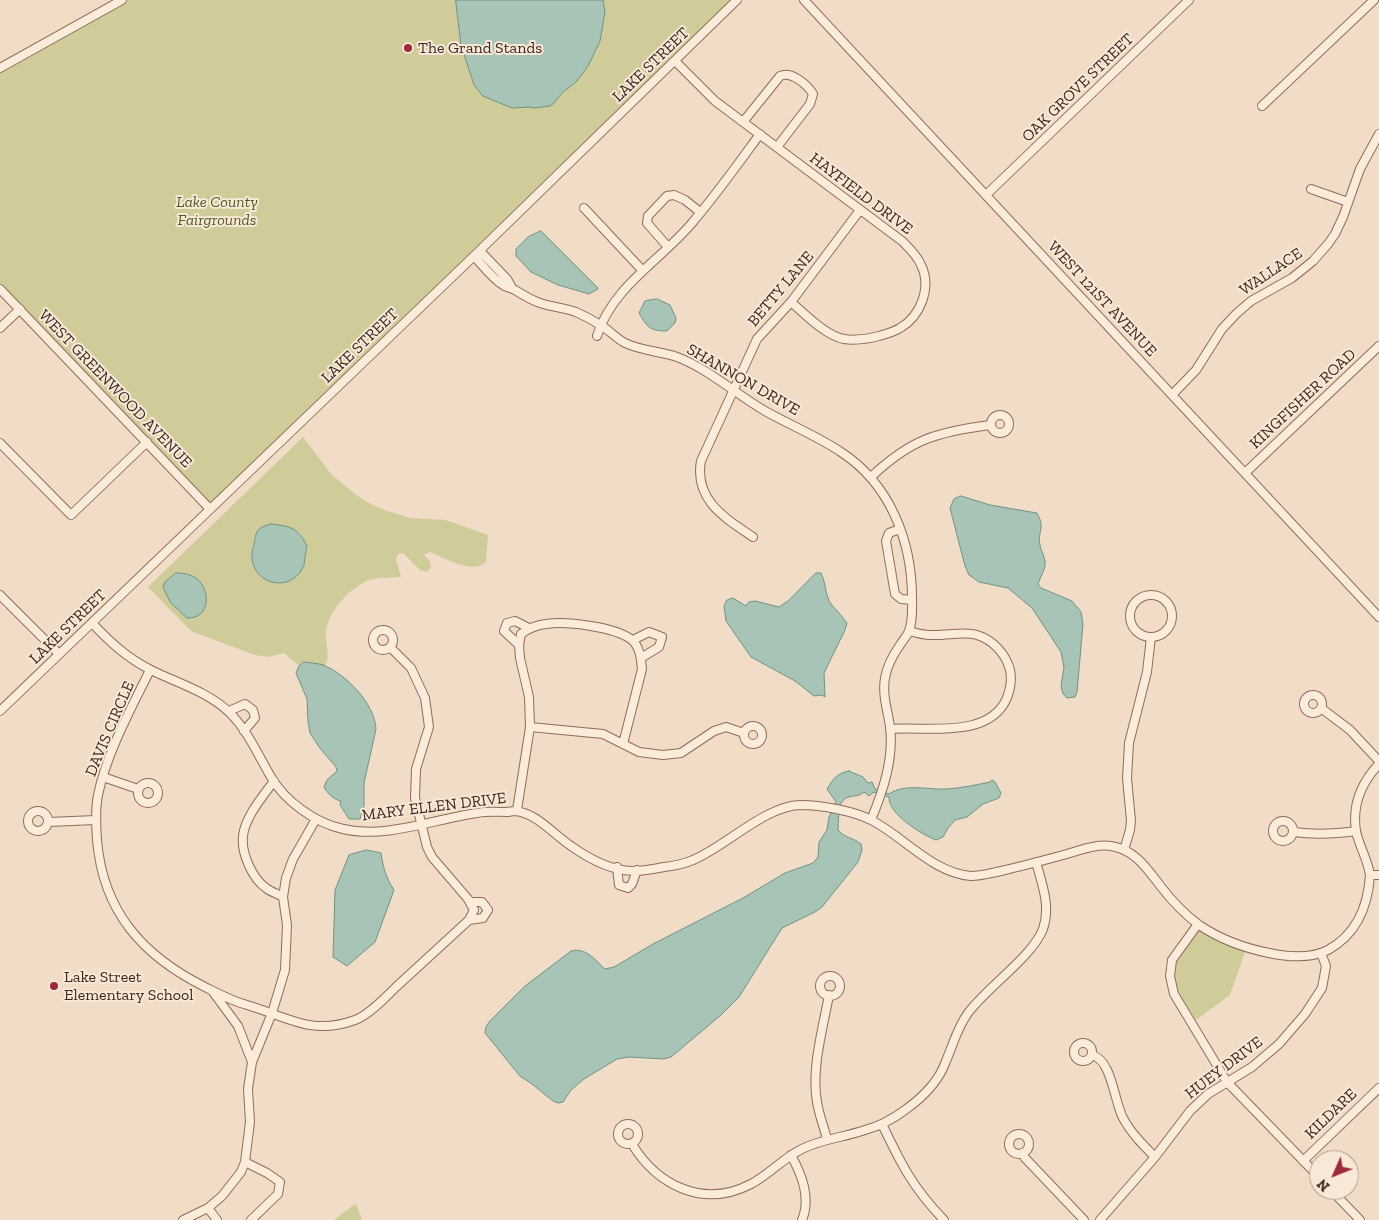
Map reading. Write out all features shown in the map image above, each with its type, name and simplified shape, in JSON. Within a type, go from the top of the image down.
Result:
[{"type":"street","points":[[0,68],[122,0]]},
{"type":"street","name":"LAKE STREET","points":[[0,711],[477,254],[737,0]]},
{"type":"street","name":"WEST 121ST AVENUE","points":[[804,0],[1379,617]]},
{"type":"street","name":"OAK GROVE STREET","points":[[986,195],[1189,0]]},
{"type":"street","points":[[1262,106],[1374,0]]},
{"type":"street","name":"HAYFIELD DRIVE","points":[[675,61],[706,93],[902,241],[914,252],[922,265],[925,290],[921,307],[916,316],[906,325],[889,333],[856,340],[844,339],[827,332],[791,302]]},
{"type":"street","points":[[744,122],[780,76],[784,74],[790,75],[810,89],[813,94],[810,104],[777,147]]},
{"type":"street","points":[[597,336],[615,300],[692,224],[760,134]]},
{"type":"street","name":"WALLACE","points":[[1172,395],[1196,370],[1222,329],[1236,314],[1252,301],[1292,278],[1321,253],[1335,234],[1360,169],[1379,134]]},
{"type":"street","points":[[1311,189],[1348,202]]},
{"type":"street","points":[[668,247],[647,223],[648,216],[667,196],[674,195],[686,200],[700,212]]},
{"type":"street","points":[[584,208],[643,271]]},
{"type":"street","name":"BETTY LANE","points":[[753,538],[725,518],[713,506],[701,486],[699,473],[701,461],[757,339],[791,302],[860,210]]},
{"type":"street","name":"SHANNON DRIVE","points":[[477,254],[507,279],[512,288],[537,302],[576,312],[601,325],[624,342],[649,351],[676,357],[700,368],[732,391],[842,452],[871,477],[888,501],[900,529],[909,561],[912,600],[911,621],[909,631],[893,654],[885,677],[885,704],[890,729],[888,766],[885,782],[871,820]]},
{"type":"street","name":"WEST GREENWOOD AVENUE","points":[[0,289],[210,509]]},
{"type":"street","points":[[0,328],[20,310]]},
{"type":"street","name":"KINGFISHER ROAD","points":[[1245,473],[1379,346]]},
{"type":"street","points":[[871,477],[889,460],[914,443],[942,432],[990,425]]},
{"type":"street","points":[[0,443],[70,515],[147,442]]},
{"type":"street","points":[[900,529],[889,533],[886,541],[896,594],[901,599],[912,600]]},
{"type":"street","points":[[0,595],[59,654]]},
{"type":"street","points":[[1148,595],[1155,595],[1167,602],[1172,614],[1168,628],[1158,636],[1151,637],[1144,636],[1133,628],[1130,614],[1135,601],[1148,595]]},
{"type":"street","points":[[519,645],[504,631],[507,623],[515,621],[529,628]]},
{"type":"street","points":[[516,810],[530,728],[529,697],[519,645],[522,634],[529,628],[558,622],[603,628],[618,632],[633,640],[638,648],[642,669],[624,744]]},
{"type":"street","name":"MARY ELLEN DRIVE","points":[[92,623],[130,658],[150,670],[209,698],[229,711],[244,730],[274,781],[289,798],[316,819],[342,829],[372,831],[421,825],[477,813],[516,810],[542,822],[571,847],[603,864],[631,871],[664,867],[692,860],[774,812],[797,805],[851,812],[871,820],[937,864],[954,872],[971,876],[983,875],[1091,847],[1112,846],[1124,850],[1143,862],[1164,890],[1198,924],[1221,938],[1246,947],[1271,954],[1294,957],[1321,953],[1340,943],[1354,929],[1363,912],[1369,893],[1370,875]]},
{"type":"street","points":[[890,729],[971,727],[983,723],[999,712],[1008,697],[1010,689],[1010,671],[1007,662],[1001,652],[987,640],[977,635],[931,635],[909,631]]},
{"type":"street","points":[[633,640],[649,632],[662,637],[659,647],[641,658]]},
{"type":"street","points":[[1124,850],[1131,821],[1127,778],[1129,743],[1147,672],[1151,637]]},
{"type":"street","points":[[390,646],[411,668],[425,698],[428,727],[416,769],[415,798],[427,847],[432,857],[470,902],[482,902],[488,910],[483,918],[468,920]]},
{"type":"street","name":"DAVIS CIRCLE","points":[[150,670],[124,724],[103,776],[97,797],[96,820],[99,860],[106,886],[119,912],[140,941],[162,962],[236,1002],[272,1012],[295,1023],[325,1028],[357,1019],[382,1000],[468,920],[474,910],[470,902]]},
{"type":"street","points":[[229,711],[245,704],[252,710],[255,718],[244,730]]},
{"type":"street","points":[[1321,708],[1350,730],[1379,763],[1364,782],[1356,813],[1356,831],[1368,863],[1370,875],[1379,875]]},
{"type":"street","points":[[530,728],[603,734],[639,752],[663,755],[681,753],[714,731],[726,727],[744,733]]},
{"type":"street","points":[[103,776],[138,789]]},
{"type":"street","points":[[274,781],[251,814],[243,835],[244,854],[252,872],[265,888],[283,897]]},
{"type":"street","points":[[183,1220],[208,1208],[231,1187],[245,1162],[250,1122],[248,1089],[252,1062],[272,1012],[285,970],[287,925],[283,897],[286,878],[293,859],[316,819]]},
{"type":"street","points":[[48,822],[96,820]]},
{"type":"street","points":[[1294,832],[1322,834],[1356,831]]},
{"type":"street","points":[[632,1144],[647,1165],[665,1181],[692,1192],[712,1194],[727,1192],[750,1185],[802,1148],[882,1124],[906,1109],[932,1086],[946,1063],[956,1034],[968,1013],[1030,948],[1040,934],[1045,920],[1046,898],[1036,862]]},
{"type":"street","points":[[617,867],[620,885],[628,888],[632,884],[637,870]]},
{"type":"street","points":[[1198,924],[1172,960],[1170,976],[1174,994],[1227,1082],[1309,1167]]},
{"type":"street","name":"HUEY DRIVE","points":[[1100,1220],[1155,1157],[1190,1112],[1208,1094],[1252,1067],[1279,1044],[1305,1014],[1322,988],[1326,966],[1321,953]]},
{"type":"street","name":"DAVIS CIRCLE","points":[[212,990],[238,1026],[252,1062]]},
{"type":"street","points":[[827,1140],[817,1103],[815,1086],[816,1068],[829,995]]},
{"type":"street","points":[[1092,1055],[1105,1064],[1119,1109],[1128,1126],[1155,1157]]},
{"type":"street","name":"KILDARE","points":[[1303,1161],[1378,1091]]},
{"type":"street","points":[[882,1124],[907,1175],[919,1192],[944,1220]]},
{"type":"street","points":[[1022,1153],[1084,1220]]},
{"type":"street","points":[[790,1155],[799,1171],[806,1193],[805,1214],[802,1220]]},
{"type":"street","points":[[245,1162],[280,1182],[278,1194],[251,1220]]},
{"type":"street","points":[[1341,1200],[1360,1220]]},
{"type":"street","points":[[208,1208],[217,1220]]},
{"type":"green space","name":"Lake County Fairgrounds","points":[[122,0],[737,0],[211,509],[0,290],[0,68]]},
{"type":"green space","points":[[303,437],[331,474],[356,495],[369,503],[410,518],[446,520],[488,535],[486,562],[480,566],[473,567],[458,564],[430,552],[424,555],[429,560],[431,567],[427,572],[420,570],[403,553],[398,554],[396,559],[401,577],[379,578],[359,585],[340,602],[331,616],[326,632],[328,658],[325,666],[304,662],[299,666],[284,653],[268,657],[255,655],[191,631],[148,587]],"holes":[[[300,533],[307,546],[303,563],[295,578],[252,554],[255,534]]]},
{"type":"green space","points":[[1200,931],[1245,952],[1230,995],[1196,1020],[1178,991],[1174,975],[1175,967],[1182,952],[1196,933]]},
{"type":"green space","points":[[356,1203],[362,1220],[334,1220]]},
{"type":"shaded area","points":[[456,0],[603,0],[605,12],[600,41],[588,66],[577,81],[562,93],[553,104],[534,108],[512,108],[483,96],[474,85],[461,45]]},
{"type":"shaded area","points":[[541,231],[598,289],[589,294],[558,285],[531,272],[516,256],[516,249],[528,237]]},
{"type":"shaded area","points":[[657,299],[670,305],[676,318],[675,323],[667,331],[653,329],[644,322],[639,313],[645,301]]},
{"type":"shaded area","points":[[961,496],[990,505],[1037,513],[1040,518],[1039,541],[1045,562],[1038,584],[1041,588],[1072,601],[1081,612],[1083,624],[1075,697],[1067,698],[1063,694],[1061,686],[1064,667],[1061,652],[1032,608],[1008,588],[979,582],[969,575],[950,508],[954,499]]},
{"type":"shaded area","points":[[271,524],[293,529],[300,535],[307,546],[304,565],[298,574],[291,580],[282,583],[264,579],[253,564],[252,552],[256,533],[262,527]]},
{"type":"shaded area","points":[[176,573],[194,577],[201,583],[206,596],[206,602],[201,614],[187,618],[170,602],[163,587],[165,582]]},
{"type":"shaded area","points":[[816,573],[821,573],[831,604],[847,623],[824,673],[825,697],[822,695],[814,696],[795,681],[751,657],[726,621],[724,606],[727,600],[733,598],[746,606],[749,602],[755,601],[779,607],[788,601]]},
{"type":"shaded area","points":[[304,662],[323,665],[341,675],[358,691],[371,710],[376,729],[364,783],[364,806],[360,819],[349,819],[340,805],[341,801],[331,796],[324,787],[327,780],[337,771],[336,767],[310,733],[307,699],[296,673],[299,666]]},
{"type":"shaded area","points":[[849,771],[863,777],[868,783],[872,782],[875,789],[889,794],[909,788],[952,789],[990,782],[992,780],[1001,793],[999,798],[983,804],[967,817],[955,820],[943,837],[936,840],[906,823],[894,810],[889,797],[874,792],[869,796],[864,792],[845,799],[840,806],[838,830],[861,844],[862,850],[858,862],[822,907],[782,928],[739,997],[721,1015],[671,1057],[664,1059],[629,1057],[617,1059],[584,1079],[571,1090],[563,1102],[553,1101],[520,1076],[485,1033],[489,1022],[525,986],[571,951],[576,950],[586,953],[605,969],[614,967],[653,944],[743,898],[785,873],[813,863],[818,857],[819,842],[827,830],[829,817],[836,802],[827,789],[836,777],[841,773]]},
{"type":"shaded area","points":[[367,850],[381,853],[385,872],[394,890],[375,942],[347,966],[333,957],[335,890],[349,855]]},
{"type":"place","name":"The Grand Stands","points":[[408,48]]},
{"type":"place","name":"Lake Street Elementary School","points":[[54,986]]}]
